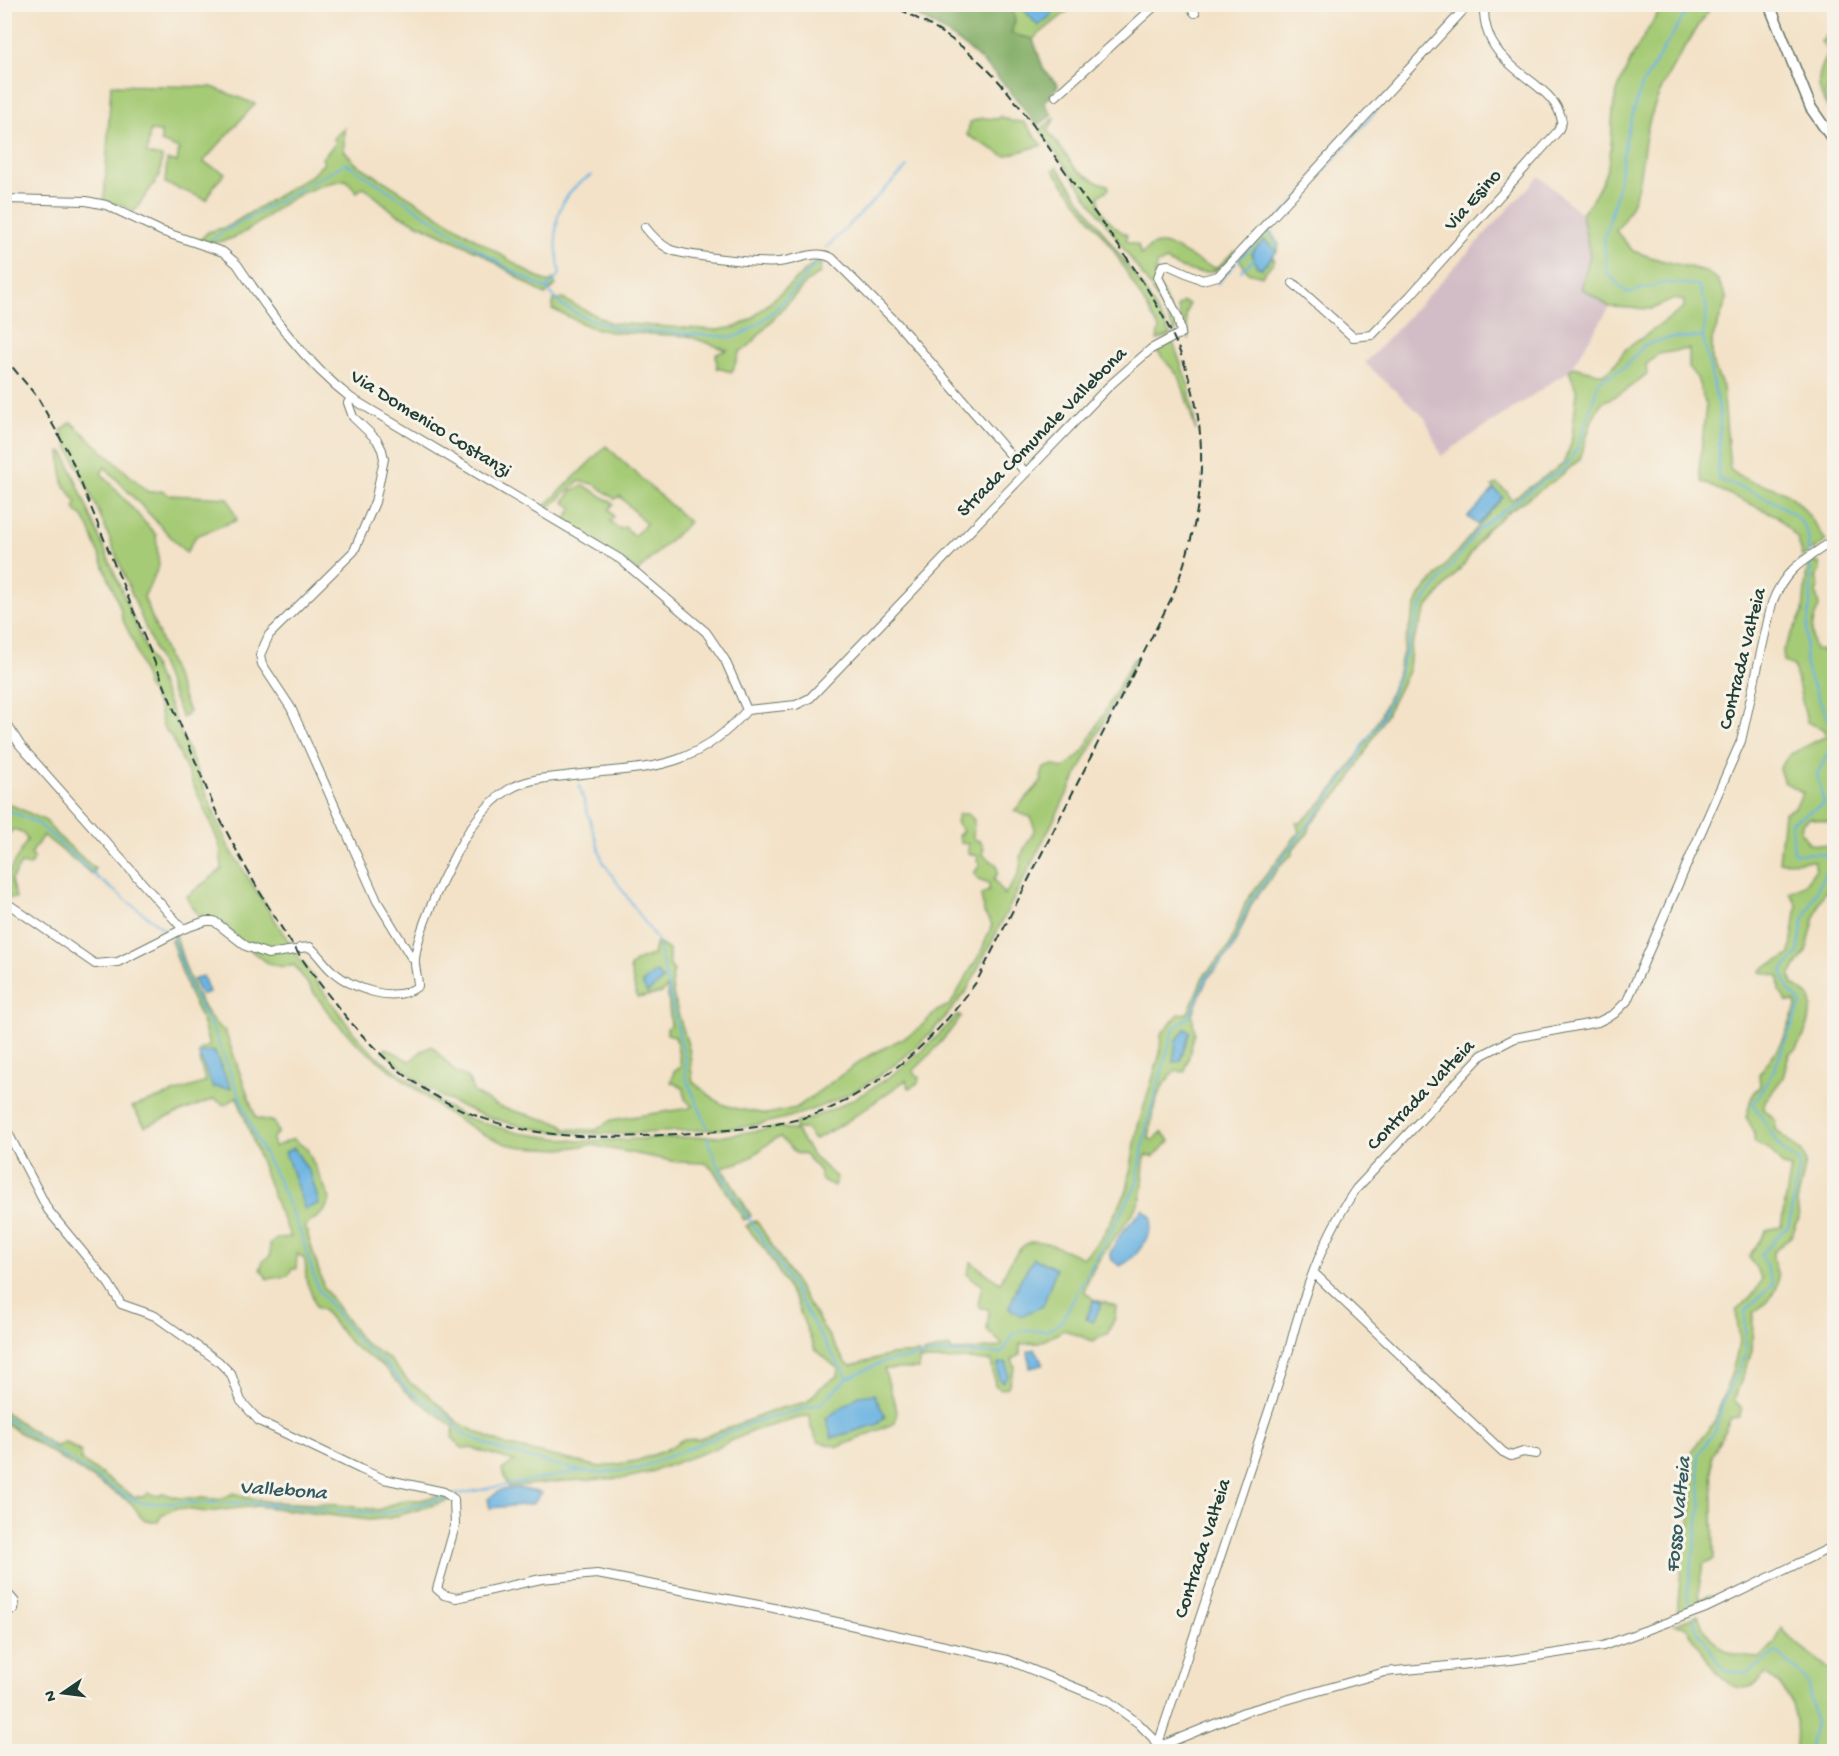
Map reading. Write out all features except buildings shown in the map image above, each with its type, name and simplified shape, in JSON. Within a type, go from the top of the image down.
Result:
[{"type":"main road","points":[[1769,4],[1811,108],[1834,141]]},
{"type":"street","points":[[1056,96],[1157,4]]},
{"type":"street","points":[[1187,4],[1195,13]]},
{"type":"street","name":"Via Esino","points":[[1293,283],[1353,337],[1372,334],[1410,296],[1558,131],[1562,122],[1557,106],[1490,42],[1484,27],[1484,4]]},
{"type":"street","name":"Strada Comunale Vallebona","points":[[747,710],[784,708],[810,698],[1137,359],[1158,344],[1181,333],[1178,317],[1158,277],[1162,266],[1168,265],[1202,280],[1218,276],[1467,6]]},
{"type":"street","name":"Via Domenico Costanzi","points":[[4,199],[86,201],[106,205],[161,231],[223,252],[237,264],[301,353],[351,398],[620,559],[706,632],[725,660],[747,710]]},
{"type":"street","points":[[645,227],[671,250],[681,252],[777,262],[822,254],[832,258],[896,322],[1026,472]]},
{"type":"street","points":[[351,398],[348,403],[353,417],[377,440],[382,450],[384,459],[375,502],[354,551],[269,635],[260,655],[262,664],[291,708],[377,901],[411,957],[415,957]]},
{"type":"street","name":"Contrada Valteia","points":[[1157,1749],[1289,1350],[1297,1319],[1328,1234],[1356,1189],[1482,1055],[1515,1038],[1598,1022],[1614,1014],[1627,1001],[1741,741],[1770,613],[1779,584],[1792,568],[1834,540]]},
{"type":"street","points":[[4,901],[95,964],[118,962],[183,929],[206,921],[214,921],[246,946],[268,954],[310,947],[332,971],[350,983],[393,994],[413,990],[418,986],[415,957],[432,904],[455,855],[483,813],[506,791],[530,780],[620,772],[675,760],[699,751],[724,735],[747,710]]},
{"type":"street","points":[[4,720],[20,745],[183,929]]},
{"type":"street","points":[[4,1125],[48,1210],[109,1284],[121,1304],[155,1316],[218,1361],[231,1374],[241,1401],[259,1421],[384,1479],[451,1496],[455,1526],[437,1588],[444,1595],[456,1598],[542,1579],[597,1574],[769,1607],[1008,1660],[1108,1701],[1138,1723],[1153,1738],[1157,1749],[1244,1712],[1385,1672],[1582,1651],[1669,1623],[1706,1608],[1834,1546]]},
{"type":"street","points":[[1315,1274],[1503,1452],[1511,1456],[1523,1452],[1536,1454]]},
{"type":"street","points":[[4,1589],[15,1602],[14,1609],[4,1612]]},
{"type":"shaded area","points":[[1539,176],[1582,214],[1590,256],[1581,288],[1610,307],[1569,371],[1441,456],[1425,418],[1365,363]]},
{"type":"green space","points":[[896,5],[998,5],[995,9],[1013,10],[1015,21],[1011,34],[1033,39],[1044,70],[1058,85],[1044,102],[1052,115],[1037,126],[1007,87],[976,55],[940,29]]},
{"type":"green space","points":[[998,5],[1075,5],[1033,39],[1011,34],[994,9]]},
{"type":"green space","points":[[1663,5],[1708,5],[1709,10],[1676,62],[1655,104],[1646,135],[1640,176],[1633,203],[1616,231],[1633,251],[1705,271],[1718,280],[1727,299],[1712,340],[1712,362],[1723,387],[1730,469],[1742,477],[1782,491],[1796,500],[1826,541],[1802,557],[1798,539],[1777,516],[1702,482],[1699,471],[1706,405],[1697,378],[1689,368],[1689,349],[1658,354],[1646,365],[1647,374],[1623,392],[1601,403],[1592,420],[1580,459],[1558,478],[1509,511],[1485,531],[1465,563],[1427,608],[1411,647],[1409,669],[1349,781],[1311,824],[1308,833],[1293,849],[1293,854],[1283,862],[1252,903],[1232,950],[1207,979],[1192,1015],[1195,1032],[1185,1072],[1176,1071],[1169,1077],[1159,1093],[1153,1110],[1149,1139],[1153,1140],[1162,1132],[1170,1141],[1153,1157],[1146,1155],[1141,1198],[1094,1268],[1084,1291],[1093,1299],[1116,1306],[1115,1318],[1107,1334],[1093,1341],[1064,1330],[1039,1343],[1020,1344],[1020,1354],[1012,1360],[1015,1367],[1008,1387],[1001,1389],[995,1385],[991,1360],[921,1360],[923,1353],[949,1347],[952,1351],[964,1351],[999,1347],[1002,1344],[987,1330],[989,1309],[981,1308],[978,1304],[982,1286],[967,1274],[971,1262],[1000,1283],[1009,1265],[1025,1245],[1042,1242],[1083,1258],[1101,1239],[1127,1191],[1138,1126],[1160,1054],[1161,1034],[1179,1014],[1188,1013],[1203,977],[1229,947],[1246,901],[1299,832],[1296,822],[1299,824],[1330,793],[1369,736],[1397,675],[1420,596],[1502,498],[1492,486],[1497,484],[1507,492],[1511,500],[1563,464],[1571,444],[1577,392],[1569,371],[1573,367],[1603,374],[1611,369],[1626,349],[1684,308],[1684,301],[1674,299],[1652,309],[1610,307],[1581,288],[1590,256],[1582,214],[1600,186],[1606,171],[1611,148],[1616,95],[1643,37]]},
{"type":"green space","points":[[1831,30],[1834,35],[1834,80],[1825,93],[1828,109],[1821,93],[1819,80],[1829,51],[1821,42]]},
{"type":"green space","points":[[111,85],[212,87],[255,104],[203,162],[225,173],[214,186],[207,200],[165,183],[167,160],[177,162],[179,149],[161,142],[161,132],[150,131],[147,154],[162,157],[160,175],[134,212],[123,206],[104,202]]},
{"type":"green space","points":[[1000,116],[1011,121],[1024,122],[1042,145],[1005,156],[967,135],[970,122],[982,118],[998,119]]},
{"type":"green space","points":[[1056,117],[1048,131],[1076,169],[1095,181],[1108,185],[1109,189],[1099,196],[1101,208],[1112,224],[1127,235],[1126,241],[1138,245],[1141,255],[1152,246],[1167,245],[1217,268],[1235,250],[1222,267],[1213,271],[1195,272],[1166,261],[1157,264],[1155,277],[1178,327],[1175,332],[1148,283],[1040,130]]},
{"type":"green space","points":[[344,128],[344,150],[355,163],[530,273],[549,283],[553,279],[556,285],[545,295],[481,253],[395,213],[364,187],[357,192],[346,180],[327,184],[299,195],[240,235],[220,242],[199,241],[208,232],[227,227],[312,175],[324,163],[322,158],[337,142],[333,139]]},
{"type":"green space","points":[[1057,167],[1142,286],[1171,335],[1157,340],[1159,328],[1113,249],[1053,170]]},
{"type":"green space","points":[[1268,228],[1279,245],[1277,251],[1264,240],[1262,268],[1272,257],[1275,260],[1262,276],[1248,272],[1238,258]]},
{"type":"green space","points":[[821,257],[820,273],[807,282],[747,348],[740,351],[732,372],[717,368],[716,354],[727,350],[688,336],[611,332],[590,327],[552,309],[554,300],[563,299],[611,323],[717,330],[736,327],[750,320]]},
{"type":"green space","points":[[1183,302],[1189,304],[1186,316],[1189,340],[1177,307]]},
{"type":"green space","points":[[1173,342],[1189,387],[1196,431],[1180,378],[1156,350]]},
{"type":"green space","points":[[71,422],[148,492],[163,491],[169,495],[228,498],[237,520],[196,536],[186,553],[105,467],[101,473],[156,535],[159,566],[144,597],[189,712],[182,718],[98,510],[61,431]]},
{"type":"green space","points":[[606,446],[689,522],[638,571],[565,520],[573,508],[564,502],[572,490],[584,485],[614,504],[609,509],[614,517],[610,521],[619,529],[625,527],[634,536],[646,524],[620,496],[615,499],[594,484],[579,481],[545,511],[542,509]]},
{"type":"green space","points":[[60,452],[64,452],[228,846],[301,961],[353,1032],[374,1054],[443,1105],[467,1118],[518,1133],[579,1141],[724,1136],[779,1127],[796,1131],[813,1156],[837,1178],[834,1186],[822,1180],[819,1170],[805,1155],[796,1153],[780,1137],[776,1138],[747,1159],[722,1167],[751,1216],[744,1220],[713,1169],[705,1163],[677,1162],[591,1145],[561,1149],[506,1144],[483,1134],[445,1112],[362,1048],[333,1019],[294,965],[281,966],[268,963],[224,927],[212,919],[199,916],[186,897],[222,869],[220,847],[172,738],[163,727],[159,708],[147,686],[134,643],[122,618],[121,610],[89,528],[83,517],[77,513],[74,507],[77,503],[63,483]]},
{"type":"green space","points":[[1814,562],[1819,563],[1820,570],[1816,578],[1819,585],[1816,593],[1819,607],[1812,628],[1813,644],[1815,650],[1834,652],[1834,664],[1830,666],[1829,674],[1834,679],[1834,823],[1810,818],[1802,824],[1801,832],[1809,844],[1824,845],[1834,853],[1834,878],[1819,902],[1806,951],[1790,976],[1793,984],[1810,997],[1812,1007],[1804,1036],[1796,1049],[1789,1054],[1783,1078],[1765,1101],[1764,1109],[1776,1121],[1775,1129],[1803,1154],[1806,1163],[1797,1202],[1799,1218],[1792,1235],[1773,1253],[1778,1283],[1770,1298],[1753,1313],[1752,1351],[1734,1400],[1742,1408],[1739,1417],[1731,1418],[1712,1456],[1714,1559],[1703,1564],[1698,1593],[1700,1599],[1710,1595],[1717,1599],[1677,1616],[1681,1566],[1678,1542],[1689,1535],[1693,1478],[1691,1451],[1714,1423],[1740,1342],[1736,1311],[1755,1292],[1762,1279],[1749,1256],[1767,1230],[1781,1226],[1791,1168],[1783,1166],[1769,1149],[1754,1143],[1754,1131],[1746,1117],[1753,1093],[1760,1086],[1759,1074],[1782,1043],[1796,1007],[1795,1002],[1787,1002],[1780,991],[1779,976],[1760,972],[1763,968],[1790,954],[1797,905],[1789,892],[1804,885],[1816,869],[1814,861],[1779,862],[1784,813],[1795,807],[1803,793],[1784,782],[1779,769],[1789,755],[1826,736],[1823,729],[1807,722],[1794,666],[1784,662],[1783,650],[1803,612],[1807,567]]},
{"type":"green space","points":[[1137,657],[967,990],[946,1016],[900,1061],[848,1094],[819,1107],[746,1127],[619,1134],[561,1132],[504,1122],[448,1100],[414,1078],[383,1052],[386,1048],[410,1061],[432,1046],[455,1072],[468,1078],[474,1093],[500,1107],[562,1124],[565,1129],[596,1130],[611,1120],[690,1108],[692,1106],[685,1099],[684,1088],[671,1082],[674,1071],[681,1067],[675,1036],[667,1034],[667,1028],[671,1025],[667,987],[662,993],[637,998],[630,968],[636,961],[653,955],[656,942],[669,950],[669,964],[674,971],[672,988],[674,999],[688,1045],[693,1082],[721,1104],[738,1109],[767,1114],[796,1108],[865,1058],[915,1032],[937,1011],[950,1005],[981,952],[992,925],[984,913],[981,895],[989,890],[989,883],[978,879],[974,873],[980,865],[977,861],[978,856],[968,853],[968,844],[961,843],[958,836],[963,831],[956,822],[959,814],[968,814],[974,820],[973,839],[980,841],[984,848],[982,854],[997,865],[998,873],[994,879],[1004,895],[1017,877],[1020,857],[1035,829],[1030,817],[1014,811],[1042,781],[1044,768],[1053,765],[1063,769],[1082,753],[1133,660]]},
{"type":"green space","points":[[5,802],[46,821],[56,834],[95,869],[93,875],[43,835],[31,854],[34,858],[30,866],[21,864],[11,880],[16,898],[5,898],[4,881],[27,840],[24,834],[14,829],[5,837]]},
{"type":"green space","points":[[176,936],[200,1002],[216,1024],[225,1031],[256,1118],[274,1122],[278,1132],[272,1139],[274,1147],[293,1139],[307,1149],[330,1199],[324,1212],[305,1226],[324,1288],[362,1341],[389,1359],[410,1383],[426,1393],[460,1424],[505,1445],[600,1467],[636,1461],[664,1451],[682,1440],[699,1439],[781,1408],[807,1402],[820,1388],[837,1376],[838,1369],[815,1349],[795,1300],[767,1252],[746,1226],[756,1220],[845,1362],[851,1366],[890,1355],[919,1353],[919,1369],[884,1369],[897,1411],[895,1423],[839,1447],[818,1442],[811,1428],[810,1415],[755,1430],[711,1450],[648,1473],[626,1478],[508,1487],[502,1470],[514,1461],[471,1448],[462,1448],[452,1437],[454,1427],[405,1391],[384,1367],[353,1346],[323,1310],[315,1307],[307,1282],[304,1258],[297,1254],[296,1269],[292,1269],[288,1276],[268,1279],[260,1269],[263,1261],[270,1256],[270,1244],[278,1238],[291,1237],[278,1209],[237,1097],[225,1105],[214,1099],[145,1126],[132,1107],[206,1082],[200,1064],[200,1050],[209,1046],[201,1017],[189,993],[171,940]]},
{"type":"green space","points":[[957,1015],[961,1017],[913,1071],[919,1077],[918,1083],[909,1088],[906,1080],[846,1122],[814,1140],[806,1129],[795,1129],[796,1123],[842,1105],[884,1081],[922,1051]]},
{"type":"green space","points":[[4,1411],[56,1447],[64,1442],[81,1452],[81,1460],[133,1496],[143,1497],[148,1493],[160,1496],[163,1493],[180,1498],[214,1499],[234,1493],[270,1502],[340,1505],[378,1510],[405,1500],[420,1500],[442,1495],[450,1500],[390,1518],[369,1520],[257,1506],[207,1512],[176,1508],[161,1516],[158,1522],[151,1522],[143,1519],[130,1502],[5,1423]]},
{"type":"green space","points":[[1698,1615],[1702,1625],[1714,1641],[1730,1652],[1749,1657],[1760,1658],[1774,1644],[1782,1628],[1834,1674],[1834,1751],[1795,1751],[1797,1728],[1793,1708],[1783,1689],[1766,1674],[1754,1685],[1741,1688],[1731,1685],[1722,1678],[1686,1627],[1674,1625]]},
{"type":"water","points":[[1020,5],[1051,6],[1053,14],[1038,26]]},
{"type":"water","points":[[1264,240],[1277,251],[1262,268],[1257,267],[1251,253]]},
{"type":"water","points":[[1494,489],[1503,497],[1478,525],[1468,517]]},
{"type":"water","points":[[656,972],[663,980],[647,993],[642,983]]},
{"type":"water","points":[[203,976],[209,992],[201,995],[193,980]]},
{"type":"water","points":[[1185,1029],[1190,1032],[1180,1061],[1173,1062],[1176,1041]]},
{"type":"water","points":[[214,1051],[231,1088],[213,1087],[198,1053]]},
{"type":"water","points":[[294,1148],[311,1175],[319,1203],[305,1210],[285,1152]]},
{"type":"water","points":[[1143,1209],[1152,1218],[1149,1232],[1142,1246],[1132,1258],[1120,1266],[1112,1260],[1110,1253],[1122,1232]]},
{"type":"water","points":[[1034,1258],[1056,1269],[1043,1306],[1021,1316],[1009,1308],[1020,1280]]},
{"type":"water","points":[[1094,1300],[1102,1304],[1092,1322],[1086,1319]]},
{"type":"water","points":[[1035,1349],[1043,1365],[1030,1368],[1028,1351]]},
{"type":"water","points":[[1007,1363],[1008,1376],[1003,1382],[999,1380],[998,1364]]},
{"type":"water","points":[[874,1394],[885,1416],[878,1424],[832,1438],[826,1418],[859,1396]]},
{"type":"water","points":[[518,1488],[542,1493],[532,1504],[490,1508],[488,1499],[501,1490]]},
{"type":"waterway","points":[[173,938],[190,988],[216,1036],[256,1138],[279,1182],[301,1234],[318,1289],[360,1344],[385,1363],[408,1390],[452,1420],[462,1433],[500,1450],[580,1471],[601,1473],[637,1469],[754,1422],[820,1404],[848,1378],[883,1362],[942,1353],[1002,1353],[1015,1332],[1048,1330],[1061,1322],[1136,1186],[1147,1124],[1174,1028],[1190,1016],[1206,978],[1231,950],[1250,901],[1356,762],[1363,745],[1380,721],[1393,692],[1421,606],[1478,530],[1541,482],[1564,469],[1579,445],[1599,381],[1625,367],[1644,345],[1669,338],[1703,337],[1707,308],[1698,285],[1664,283],[1627,293],[1607,273],[1604,240],[1618,188],[1625,141],[1641,87],[1688,9],[1688,4]]},
{"type":"waterway","points":[[1382,105],[1444,37]]},
{"type":"waterway","points":[[1239,260],[1312,184],[1376,111]]},
{"type":"waterway","points":[[211,239],[346,163],[509,269],[547,289],[561,305],[582,316],[615,328],[732,337],[744,333],[769,315],[821,258]]},
{"type":"waterway","points":[[826,248],[907,167]]},
{"type":"waterway","points":[[547,289],[560,274],[556,231],[561,206],[568,194],[592,175]]},
{"type":"waterway","points":[[1268,230],[1277,244],[1273,250]]},
{"type":"waterway","points":[[1241,271],[1254,259]]},
{"type":"waterway","points":[[1217,284],[1236,263]]},
{"type":"waterway","name":"Fosso Valteia","points":[[1703,337],[1720,415],[1718,479],[1769,499],[1794,515],[1803,524],[1808,535],[1808,554]]},
{"type":"waterway","name":"Fosso Valteia","points":[[1809,560],[1811,586],[1806,666],[1834,730]]},
{"type":"waterway","name":"Fosso Valteia","points":[[1691,1610],[1687,1596],[1701,1502],[1698,1454],[1715,1431],[1723,1403],[1746,1354],[1745,1311],[1773,1284],[1761,1254],[1789,1225],[1800,1163],[1784,1152],[1753,1104],[1773,1072],[1801,1003],[1788,989],[1782,971],[1798,953],[1803,920],[1829,865],[1825,854],[1794,853],[1791,822],[1824,804],[1817,774],[1834,742]]},
{"type":"waterway","points":[[579,785],[603,862],[657,940],[685,1059],[686,1078],[707,1126]]},
{"type":"waterway","points":[[4,808],[39,824],[99,879],[165,930]]},
{"type":"waterway","points":[[708,1138],[720,1171],[848,1378]]},
{"type":"waterway","name":"Vallebona","points":[[4,1417],[122,1494],[142,1503],[251,1503],[381,1514],[448,1497]]},
{"type":"waterway","name":"Vallebona","points":[[453,1495],[577,1472]]},
{"type":"waterway","name":"Fosso Valteia","points":[[1693,1616],[1696,1627],[1724,1671],[1747,1673],[1777,1652],[1807,1680],[1815,1722],[1809,1752]]},
{"type":"railway","points":[[4,357],[38,398],[69,454],[215,809],[233,844],[276,919],[301,957],[355,1027],[384,1057],[414,1082],[448,1103],[482,1118],[517,1128],[553,1134],[627,1137],[722,1131],[776,1124],[829,1109],[865,1089],[902,1063],[934,1034],[977,981],[1172,597],[1188,552],[1198,506],[1200,482],[1200,435],[1189,379],[1164,318],[1130,262],[1032,123],[999,82],[976,59],[953,41],[889,4]]}]
